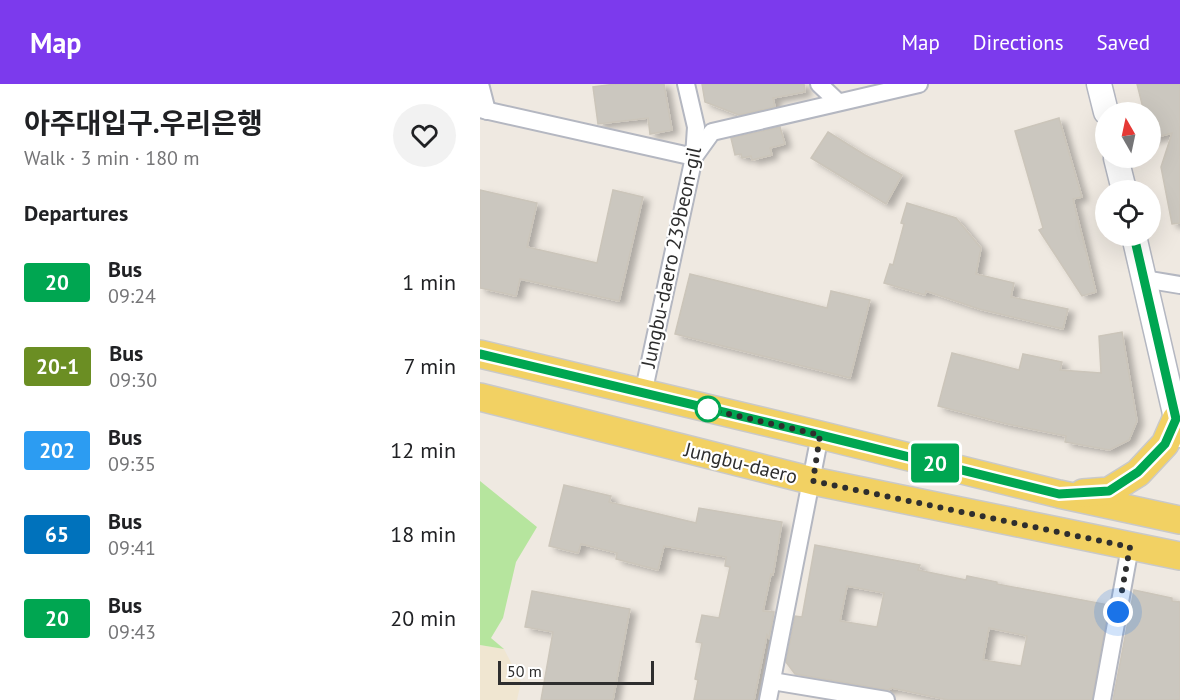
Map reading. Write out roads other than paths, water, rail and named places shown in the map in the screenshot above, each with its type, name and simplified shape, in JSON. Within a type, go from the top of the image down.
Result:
[{"type":"main road","points":[[480,354],[1059,494],[1180,520]]},
{"type":"main road","name":"Jungbu-daero","points":[[480,397],[813,481],[1180,556]]},
{"type":"main road","points":[[1059,494],[1109,491],[1138,472],[1165,444],[1179,423]]},
{"type":"street","points":[[480,84],[484,110],[694,157],[712,132],[919,84]]},
{"type":"street","name":"Jungbu-daero 239beon-gil","points":[[643,394],[694,157],[696,127],[686,84]]},
{"type":"street","points":[[819,84],[838,102]]},
{"type":"street","points":[[1099,84],[1104,102]]},
{"type":"street","points":[[1136,246],[1179,423]]},
{"type":"street","points":[[1144,279],[1180,285]]},
{"type":"street","points":[[768,700],[813,481],[820,435]]},
{"type":"street","points":[[1102,700],[1130,547]]},
{"type":"street","points":[[772,681],[886,700]]}]
